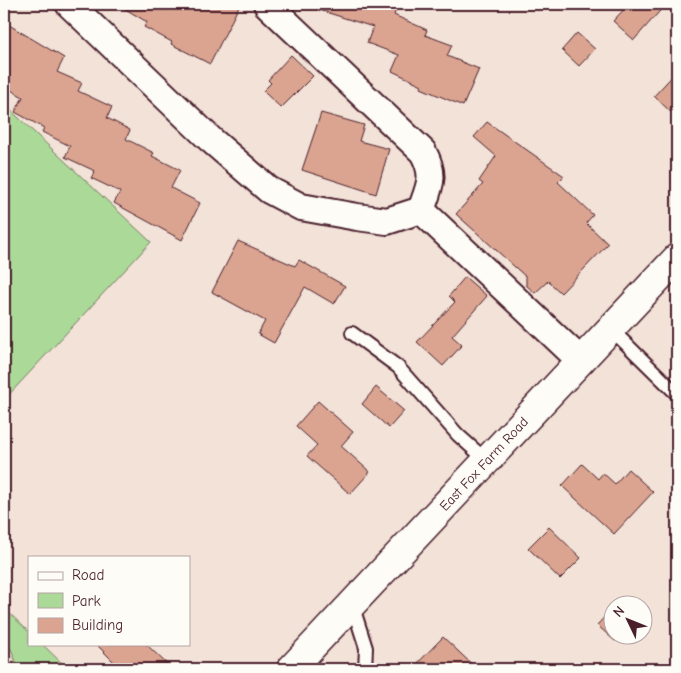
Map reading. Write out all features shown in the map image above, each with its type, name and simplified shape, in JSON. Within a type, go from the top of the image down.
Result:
[{"type":"main road","name":"East Fox Farm Road","points":[[291,669],[677,258]]},
{"type":"street","points":[[69,4],[210,139],[269,190],[300,207],[387,221],[420,210]]},
{"type":"street","points":[[266,4],[423,152],[431,168],[429,186],[420,210]]},
{"type":"street","points":[[420,210],[581,361]]},
{"type":"lane","points":[[611,328],[677,394]]},
{"type":"lane","points":[[352,332],[398,367],[458,435],[487,461]]},
{"type":"lane","points":[[352,604],[366,648],[365,669]]},
{"type":"shaded area","points":[[13,655],[19,669],[4,669],[4,657]]},
{"type":"green space","points":[[4,104],[151,242],[4,400]]},
{"type":"green space","points":[[4,608],[28,631],[28,646],[44,646],[68,669],[19,669],[11,649],[4,642]]},
{"type":"building","points":[[117,4],[240,4],[210,64],[171,44],[172,42],[144,27],[147,22]]},
{"type":"building","points":[[313,4],[398,4],[394,15],[427,30],[425,35],[452,45],[447,56],[479,69],[463,106],[421,88],[422,85],[392,71],[399,55],[367,43],[373,27],[313,8]]},
{"type":"building","points":[[629,4],[666,4],[634,40],[613,21]]},
{"type":"building","points":[[4,22],[64,58],[57,72],[82,83],[78,91],[112,107],[107,118],[130,130],[126,139],[154,153],[152,156],[180,170],[171,188],[200,203],[182,240],[114,203],[120,192],[91,178],[95,171],[65,157],[70,146],[42,132],[44,128],[15,112],[23,97],[4,86]]},
{"type":"building","points":[[577,33],[595,49],[579,66],[562,50]]},
{"type":"building","points":[[291,55],[313,76],[281,108],[263,91],[271,83],[268,80]]},
{"type":"building","points":[[677,71],[677,118],[654,96]]},
{"type":"building","points":[[321,113],[364,125],[359,141],[389,149],[376,194],[302,170]]},
{"type":"building","points":[[487,122],[564,176],[558,182],[593,215],[586,223],[608,244],[561,293],[548,281],[535,293],[526,285],[526,277],[456,214],[483,184],[479,181],[496,156],[474,137]]},
{"type":"building","points":[[238,241],[295,266],[299,260],[345,286],[334,304],[305,287],[274,343],[258,334],[265,321],[212,292]]},
{"type":"building","points":[[465,277],[487,296],[452,336],[462,345],[443,366],[417,342],[455,302],[449,296]]},
{"type":"building","points":[[376,387],[404,411],[389,428],[362,404]]},
{"type":"building","points":[[318,401],[353,432],[341,446],[370,472],[350,494],[307,456],[317,445],[296,426]]},
{"type":"building","points":[[582,464],[598,479],[603,473],[615,484],[628,469],[653,492],[614,534],[562,486]]},
{"type":"building","points":[[549,527],[581,558],[560,579],[528,548]]},
{"type":"building","points":[[604,618],[604,631],[597,625]]},
{"type":"building","points":[[443,637],[477,669],[412,669]]},
{"type":"building","points":[[98,646],[148,646],[172,669],[121,669]]}]
